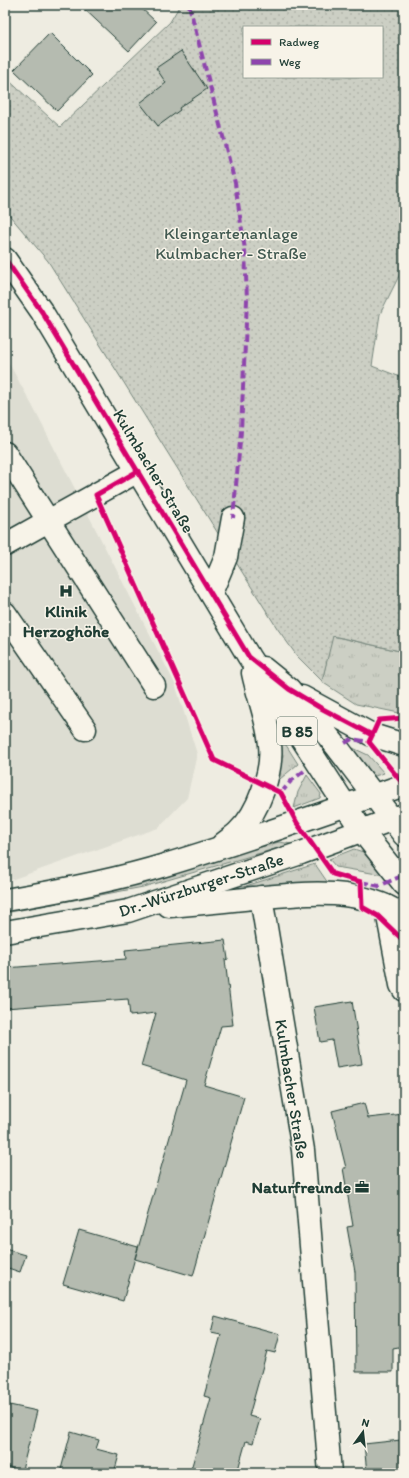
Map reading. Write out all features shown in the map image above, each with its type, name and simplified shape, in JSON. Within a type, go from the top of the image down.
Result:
[{"type":"main road","name":"Kulmbacher Straße","points":[[5,259],[42,312],[249,657],[345,806]]},
{"type":"main road","points":[[5,453],[154,686]]},
{"type":"main road","points":[[5,545],[138,471]]},
{"type":"main road","points":[[211,593],[226,557],[233,518]]},
{"type":"main road","points":[[5,613],[85,729]]},
{"type":"main road","name":"Kulmbacher Straße","points":[[249,657],[289,688],[373,796]]},
{"type":"main road","points":[[218,847],[239,832],[253,811],[265,786],[270,767],[270,745],[249,657]]},
{"type":"main road","points":[[289,688],[348,723],[372,735],[404,745]]},
{"type":"main road","name":"Dr.-Würzburger-Straße","points":[[5,900],[64,890],[149,869],[345,806],[404,785]]},
{"type":"main road","name":"B 85","points":[[373,796],[400,823]]},
{"type":"main road","name":"B 85","points":[[345,806],[362,831],[404,884]]},
{"type":"main road","name":"Dr.-Würzburger-Straße","points":[[5,932],[128,910],[362,831],[400,823]]},
{"type":"main road","points":[[128,910],[315,893],[341,894],[361,897],[395,911],[401,985],[404,990]]},
{"type":"main road","name":"Kulmbacher Straße","points":[[261,897],[303,1150],[330,1473]]},
{"type":"shaded area","name":"Klinik Herzoghöhe","points":[[5,356],[33,407],[175,684],[197,754],[187,798],[158,828],[5,882]]},
{"type":"green space","name":"Kleingartenanlage Kulmbacher - Straße","points":[[180,5],[404,5],[404,266],[380,314],[372,366],[403,378],[404,385],[404,652],[333,636],[322,681],[297,656],[277,628],[48,261],[5,210],[5,77],[60,127],[170,22]]},
{"type":"green space","points":[[332,636],[404,652],[404,714],[356,704],[322,682]]},
{"type":"green space","points":[[281,737],[298,764],[274,784],[277,739]]},
{"type":"green space","points":[[353,748],[368,755],[384,773],[369,778],[348,750]]},
{"type":"green space","points":[[307,775],[321,794],[320,798],[294,808],[298,792]]},
{"type":"green space","points":[[279,842],[292,844],[143,887],[5,913],[5,907],[124,883]]},
{"type":"green space","points":[[354,849],[363,852],[383,875],[336,867],[329,859]]},
{"type":"green space","points":[[315,864],[328,883],[248,891],[246,886]]},
{"type":"building","points":[[80,5],[138,5],[156,22],[129,51]]},
{"type":"building","points":[[50,33],[92,75],[57,111],[14,70]]},
{"type":"building","points":[[181,51],[207,89],[179,108],[180,110],[158,126],[140,103],[166,83],[156,68]]},
{"type":"building","points":[[225,940],[228,959],[225,960],[233,1025],[221,1026],[204,1085],[244,1097],[193,1276],[135,1259],[186,1080],[141,1066],[156,1013],[130,1016],[128,999],[5,1008],[5,968],[126,959],[125,950]]},
{"type":"building","points":[[352,1001],[362,1064],[337,1068],[332,1040],[320,1042],[314,1007]]},
{"type":"building","points":[[364,1103],[368,1118],[404,1114],[404,1346],[393,1348],[393,1372],[356,1372],[355,1272],[347,1227],[353,1226],[343,1168],[346,1168],[332,1111]]},
{"type":"building","points":[[79,1230],[138,1247],[123,1301],[63,1284]]},
{"type":"building","points":[[5,1249],[26,1255],[20,1272],[5,1267]]},
{"type":"building","points":[[215,1316],[280,1334],[275,1353],[267,1351],[249,1416],[260,1419],[253,1443],[246,1441],[237,1473],[190,1473],[211,1398],[204,1396],[221,1335],[211,1333]]},
{"type":"building","points":[[5,1404],[37,1411],[22,1470],[5,1467]]},
{"type":"building","points":[[71,1432],[99,1440],[96,1449],[119,1455],[114,1473],[60,1473]]},
{"type":"building","points":[[401,1440],[404,1473],[367,1473],[364,1444]]},
{"type":"marked path","points":[[189,5],[235,183],[245,250],[247,300],[241,431],[233,518]]},
{"type":"marked path","points":[[345,743],[352,739],[369,742]]},
{"type":"marked path","points":[[281,793],[291,781],[304,771]]},
{"type":"marked path","points":[[361,882],[379,886],[404,875]]},
{"type":"cycle path","points":[[5,259],[42,312],[249,657],[289,689],[319,707],[372,735]]},
{"type":"cycle path","points":[[138,471],[96,495],[214,760],[281,793],[297,823],[333,874],[361,882],[362,907],[378,916],[404,941]]},
{"type":"cycle path","points":[[404,718],[379,720],[369,742],[404,785]]},
{"type":"place","name":"Klinik Herzoghöhe","points":[[66,591]]},
{"type":"place","name":"Naturfreunde","points":[[362,1187]]}]
